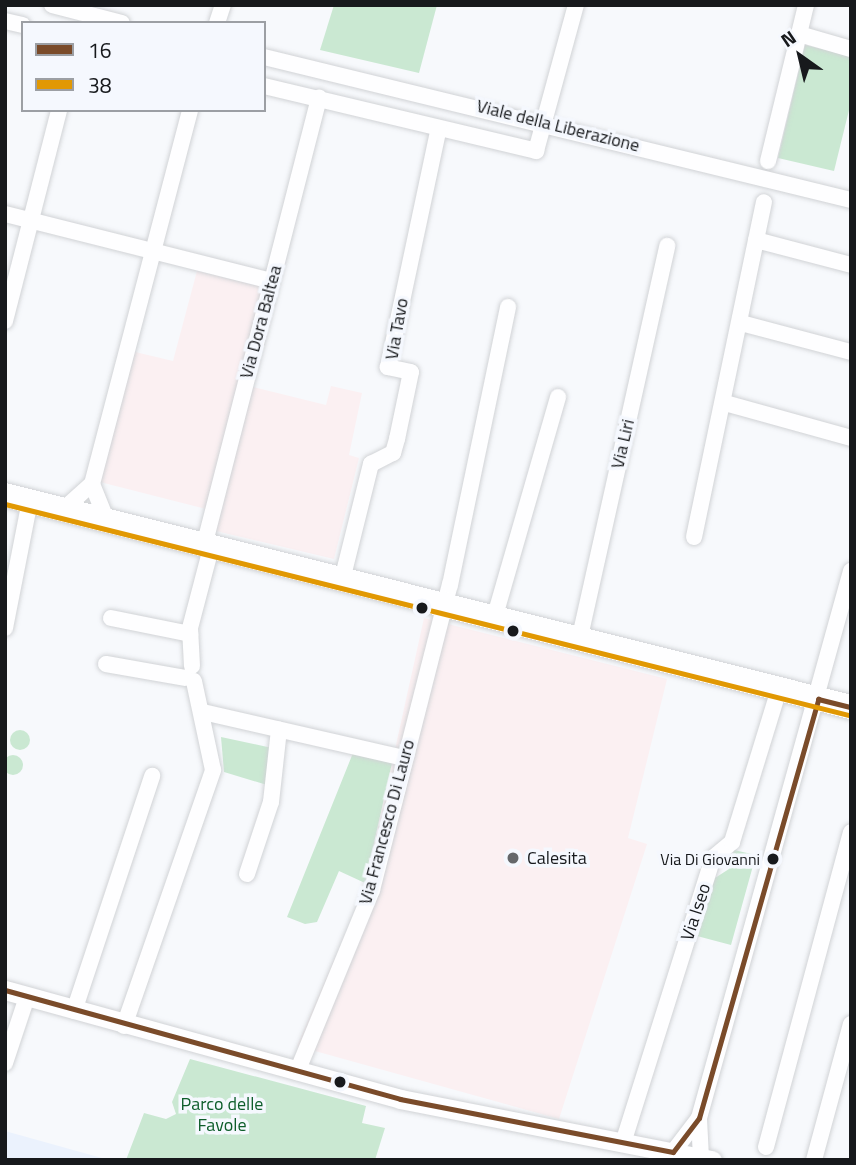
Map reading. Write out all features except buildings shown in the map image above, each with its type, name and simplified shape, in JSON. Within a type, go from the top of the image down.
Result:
[{"type":"main road","points":[[5,495],[851,707]]},
{"type":"street","points":[[52,5],[114,21]]},
{"type":"street","points":[[266,86],[536,152],[576,5]]},
{"type":"street","points":[[768,161],[806,5]]},
{"type":"street","points":[[799,34],[851,49]]},
{"type":"street","name":"Viale della Liberazione","points":[[266,57],[546,122],[851,200]]},
{"type":"street","name":"Via Dora Baltea","points":[[124,1026],[213,770],[203,712],[190,675],[190,634],[207,547],[319,98]]},
{"type":"street","points":[[5,321],[59,112]]},
{"type":"street","points":[[65,508],[92,484],[189,112]]},
{"type":"street","name":"Via Tavo","points":[[342,580],[371,464],[393,453],[397,439],[411,372],[388,367],[439,128]]},
{"type":"street","points":[[694,537],[725,403],[764,202]]},
{"type":"street","points":[[5,214],[272,281]]},
{"type":"street","points":[[756,240],[851,265]]},
{"type":"street","name":"Via Liri","points":[[579,641],[667,246]]},
{"type":"street","name":"Via Francesco Di Lauro","points":[[297,1072],[372,890],[442,605],[508,307]]},
{"type":"street","points":[[741,323],[851,352]]},
{"type":"street","points":[[494,619],[558,397]]},
{"type":"street","points":[[725,403],[851,438]]},
{"type":"street","points":[[92,484],[106,519]]},
{"type":"street","points":[[5,628],[30,501]]},
{"type":"street","points":[[673,1152],[699,1118],[818,699],[851,570]]},
{"type":"street","points":[[111,618],[190,634]]},
{"type":"street","points":[[106,664],[190,675]]},
{"type":"street","name":"Via Iseo","points":[[623,1143],[713,858],[732,842],[779,689]]},
{"type":"street","points":[[203,712],[404,758]]},
{"type":"street","points":[[247,874],[271,802],[279,729]]},
{"type":"street","points":[[74,1011],[152,776]]},
{"type":"street","points":[[766,1147],[851,832]]},
{"type":"street","points":[[5,990],[124,1026],[438,1108],[706,1159],[699,1118]]},
{"type":"street","points":[[5,1063],[27,997]]},
{"type":"street","points":[[814,1160],[851,1024]]},
{"type":"shaded area","points":[[197,271],[263,287],[206,509],[96,481],[131,351],[173,361]]},
{"type":"shaded area","points":[[249,386],[326,405],[331,386],[362,393],[349,455],[359,458],[334,559],[216,531]]},
{"type":"shaded area","points":[[424,618],[667,679],[628,838],[647,844],[559,1119],[297,1046],[364,890]]},
{"type":"shaded area","points":[[5,1131],[109,1160],[5,1160]]},
{"type":"green space","points":[[334,5],[437,5],[419,73],[320,50]]},
{"type":"green space","points":[[805,45],[851,56],[851,102],[834,171],[778,158]]},
{"type":"green space","points":[[20,730],[27,733],[30,740],[27,747],[20,750],[13,747],[10,740],[13,733]]},
{"type":"green space","points":[[221,737],[272,748],[267,785],[224,772]]},
{"type":"green space","points":[[353,753],[392,763],[365,883],[339,871],[317,922],[305,924],[287,917]]},
{"type":"green space","points":[[13,755],[20,758],[23,765],[20,772],[13,775],[6,772],[3,765],[6,758]]},
{"type":"green space","points":[[734,850],[756,855],[731,945],[697,936],[715,878],[729,869]]},
{"type":"green space","name":"Parco delle Favole","points":[[190,1059],[366,1106],[362,1123],[385,1128],[375,1160],[126,1160],[144,1113],[166,1119],[176,1114],[172,1102]]},
{"type":"transit line","name":"38","points":[[5,504],[849,715]]},
{"type":"transit line","name":"16","points":[[5,990],[400,1099],[673,1152],[699,1118],[818,699],[851,707]]},
{"type":"place","name":"Calesita","points":[[513,858]]},
{"type":"place","name":"Via Di Giovanni","points":[[773,859]]}]
